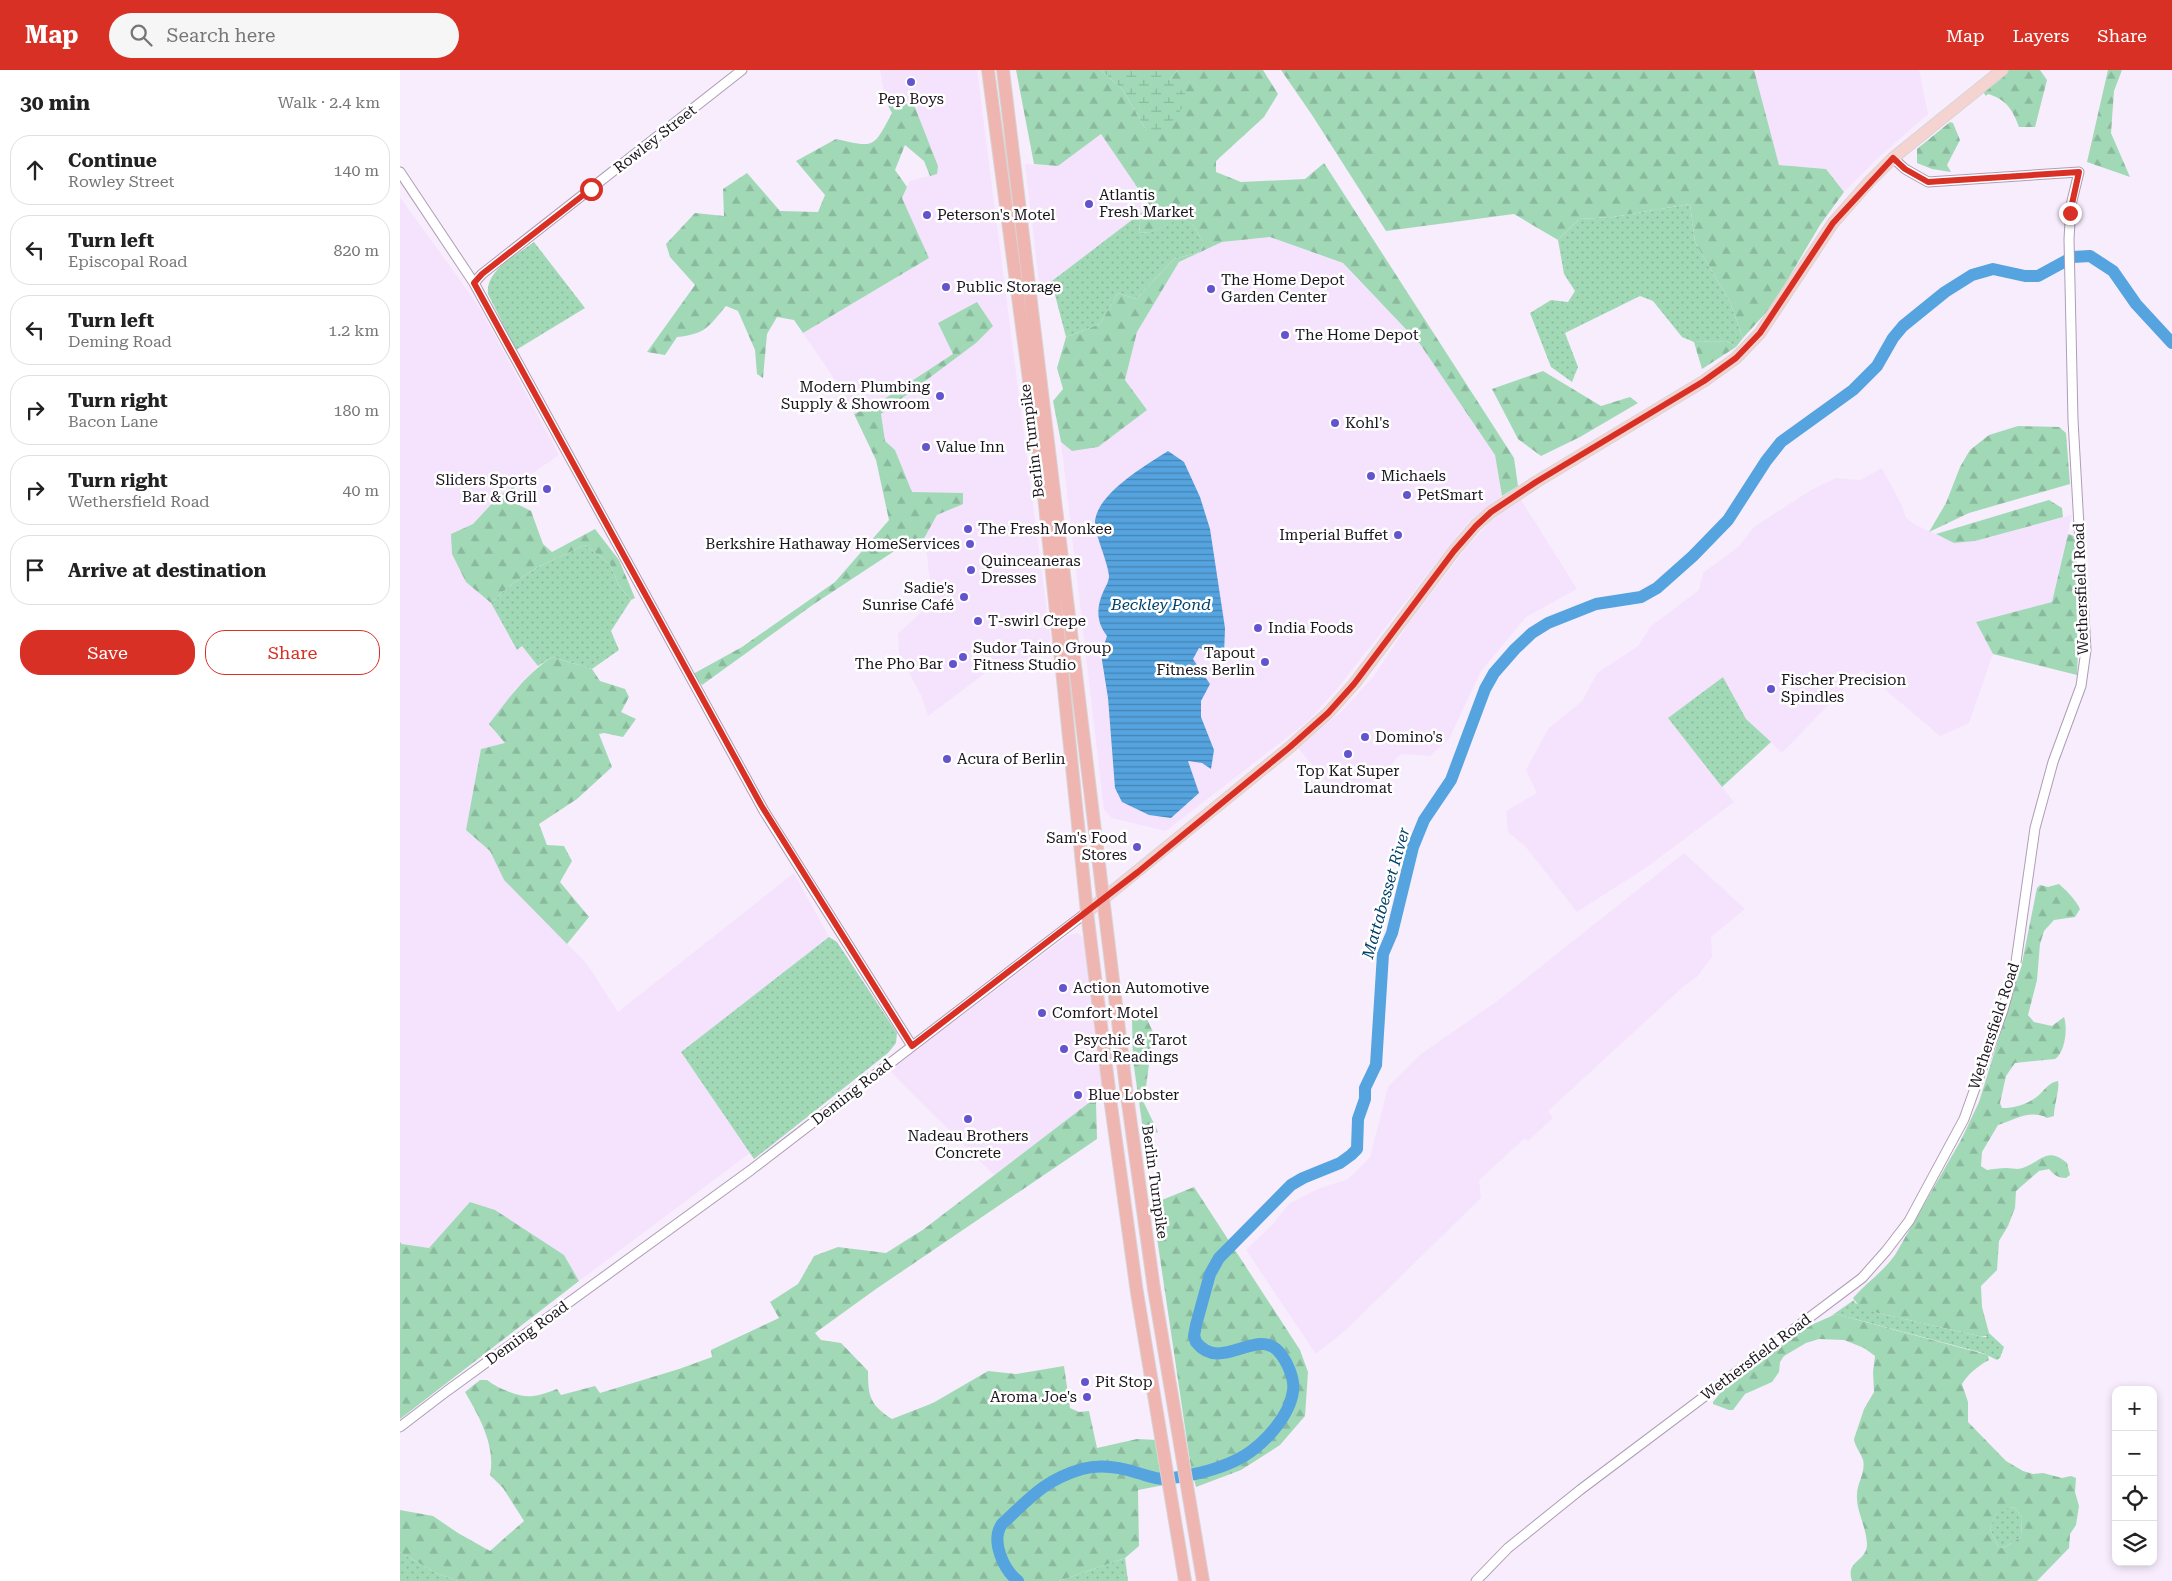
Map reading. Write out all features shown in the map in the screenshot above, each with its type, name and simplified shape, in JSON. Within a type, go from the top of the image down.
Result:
[{"type":"highway","name":"Berlin Turnpike","points":[[988,70],[1048,486],[1140,1191],[1202,1581]]},
{"type":"highway","name":"Berlin Turnpike","points":[[1003,70],[1048,486],[1087,912],[1126,1214],[1185,1581]]},
{"type":"main road","name":"Deming Road","points":[[1087,912],[1290,747],[1328,713],[1354,684],[1454,551],[1491,512],[1536,482],[1704,381],[1736,358],[1760,333],[1833,223],[1893,158],[2002,70]]},
{"type":"street","name":"Rowley Street","points":[[474,283],[482,274],[742,70]]},
{"type":"street","name":"Wethersfield Road","points":[[1476,1581],[1508,1548],[1580,1490],[1862,1278],[1909,1221],[1964,1119],[2003,1010],[2016,962],[2035,828],[2053,762],[2081,686],[2086,650],[2073,420],[2069,248],[2070,213],[2079,172],[1928,182],[1905,169],[1893,158]]},
{"type":"street","points":[[400,172],[474,283],[752,791],[912,1046]]},
{"type":"street","name":"Deming Road","points":[[400,1427],[447,1390],[747,1173],[1087,912]]},
{"type":"shaded area","points":[[880,70],[977,70],[1047,613],[1045,619],[1049,625],[1051,639],[1044,652],[1035,658],[1016,660],[995,666],[928,716],[921,695],[899,654],[898,634],[932,602],[927,555],[923,538],[937,515],[962,504],[963,493],[912,493],[895,450],[885,442],[875,405],[854,414],[844,393],[803,333],[929,258],[902,198],[910,181],[936,174],[914,105],[885,100]]},
{"type":"shaded area","points":[[1754,70],[1919,70],[1928,114],[1880,156],[1844,192],[1826,169],[1779,165]]},
{"type":"shaded area","points":[[1101,134],[1150,206],[1040,290],[1025,164],[1058,166]]},
{"type":"shaded area","points":[[400,197],[480,308],[559,455],[498,497],[473,524],[452,534],[466,582],[491,603],[517,650],[522,646],[538,666],[514,690],[506,743],[466,830],[490,851],[504,880],[587,964],[618,1012],[794,873],[829,937],[681,1052],[750,1153],[579,1281],[564,1255],[429,1248],[402,1244],[400,1242]]},
{"type":"shaded area","points":[[1270,237],[1342,263],[1420,344],[1495,455],[1502,496],[1470,520],[1337,689],[1307,722],[1166,831],[1112,818],[1104,810],[1061,442],[1072,451],[1147,410],[1125,380],[1137,332],[1179,262],[1222,242]]},
{"type":"shaded area","points":[[1882,468],[1901,504],[1906,518],[1914,524],[1954,543],[1975,541],[2072,515],[2052,602],[1976,622],[1993,654],[1969,723],[1940,736],[1862,670],[1782,753],[1746,719],[1723,677],[1668,718],[1734,802],[1647,867],[1577,912],[1525,846],[1508,832],[1506,811],[1537,793],[1526,770],[1548,729],[1583,700],[1597,673],[1638,646],[1651,626],[1699,590],[1703,573],[1739,546],[1754,527],[1811,490],[1836,478],[1860,480]]},
{"type":"shaded area","points":[[1520,498],[1577,589],[1526,617],[1481,671],[1449,739],[1430,756],[1401,754],[1370,787],[1355,795],[1335,792],[1298,748],[1342,711],[1374,676],[1410,621],[1466,548],[1490,522]]},
{"type":"shaded area","points":[[1684,853],[1745,909],[1711,937],[1712,957],[1697,977],[1685,985],[1548,1111],[1553,1118],[1528,1141],[1525,1138],[1479,1180],[1481,1198],[1347,1329],[1316,1354],[1246,1250],[1273,1224],[1290,1203],[1318,1189],[1348,1179],[1370,1157],[1388,1087],[1421,1054],[1500,999]]},
{"type":"shaded area","points":[[1077,933],[1084,938],[1104,1099],[1090,1102],[994,1175],[889,1070],[1069,935]]},
{"type":"green space","points":[[1016,70],[1101,70],[1123,90],[1146,130],[1169,80],[1178,70],[1263,70],[1278,94],[1264,117],[1216,161],[1216,172],[1241,182],[1305,179],[1324,163],[1514,458],[1518,486],[1502,496],[1495,455],[1420,344],[1343,263],[1270,237],[1222,242],[1179,262],[1137,332],[1125,380],[1147,410],[1098,447],[1072,451],[1061,442],[1053,401],[1063,389],[1057,368],[1066,337],[1100,324],[1118,293],[1136,299],[1174,259],[1200,252],[1203,242],[1193,225],[1182,218],[1151,232],[1139,233],[1141,213],[1150,206],[1101,134],[1058,166],[1034,164]]},
{"type":"green space","points":[[1101,70],[1178,70],[1169,80],[1189,97],[1177,116],[1157,136],[1146,130],[1123,90]]},
{"type":"green space","points":[[1281,70],[1754,70],[1779,165],[1826,169],[1844,192],[1820,225],[1772,306],[1743,338],[1730,302],[1695,242],[1690,204],[1613,217],[1579,219],[1558,240],[1514,214],[1386,231]]},
{"type":"green space","points":[[2009,70],[2040,70],[2047,80],[2035,127],[2019,127],[2011,110],[2004,102],[1988,94],[1986,96],[1983,92]]},
{"type":"green space","points":[[2108,70],[2122,70],[2114,91],[2111,133],[2130,177],[2087,162]]},
{"type":"green space","points":[[885,100],[914,105],[938,166],[937,174],[930,176],[924,161],[905,145],[895,170],[907,187],[902,198],[929,258],[803,333],[794,320],[777,317],[767,334],[763,378],[757,374],[755,350],[738,311],[726,306],[706,328],[694,334],[677,337],[665,355],[647,352],[695,285],[670,257],[666,244],[695,213],[724,216],[723,189],[747,173],[780,211],[818,212],[825,195],[796,161],[836,139],[859,144],[872,142],[881,133],[892,113]]},
{"type":"green space","points":[[1950,122],[1953,123],[1960,140],[1947,165],[1951,172],[1932,169],[1917,163],[1917,149]]},
{"type":"green space","points":[[1690,204],[1695,242],[1730,302],[1743,338],[1736,347],[1727,341],[1694,342],[1682,337],[1653,301],[1640,296],[1565,333],[1578,367],[1572,382],[1551,367],[1530,313],[1551,300],[1568,302],[1575,291],[1564,274],[1558,240],[1579,219],[1613,217]]},
{"type":"green space","points":[[1141,213],[1139,233],[1151,232],[1182,217],[1193,225],[1203,242],[1200,252],[1174,259],[1136,299],[1118,293],[1100,324],[1066,337],[1054,291],[1048,284]]},
{"type":"green space","points":[[534,242],[585,308],[516,350],[488,294],[488,285],[497,270]]},
{"type":"green space","points":[[977,302],[993,326],[976,343],[881,414],[885,441],[895,450],[912,492],[963,493],[963,504],[937,515],[922,542],[899,548],[814,604],[702,685],[693,674],[742,647],[835,582],[889,520],[876,460],[854,414],[875,405],[953,354],[938,323]]},
{"type":"green space","points":[[1727,341],[1736,347],[1702,369],[1694,342]]},
{"type":"green space","points":[[1543,371],[1601,406],[1630,397],[1638,403],[1580,437],[1541,456],[1518,439],[1492,389]]},
{"type":"green space","points":[[2018,426],[2059,427],[2066,433],[2070,484],[1969,513],[1929,532],[1946,503],[1960,467],[1970,450],[1989,435]]},
{"type":"green space","points":[[515,485],[513,502],[531,511],[543,544],[552,552],[595,529],[619,560],[635,598],[631,600],[619,586],[610,564],[585,545],[536,568],[512,584],[491,603],[466,582],[452,554],[451,534],[473,524],[498,497]]},
{"type":"green space","points":[[2049,500],[2062,508],[2063,517],[1975,541],[1954,543],[1936,534]]},
{"type":"green space","points":[[2068,534],[2074,536],[2078,651],[2077,675],[1993,654],[1976,622],[2052,602]]},
{"type":"green space","points":[[585,545],[610,564],[619,586],[631,600],[611,631],[619,650],[592,669],[552,657],[538,666],[522,646],[517,650],[491,603],[512,584],[536,568]]},
{"type":"green space","points":[[552,657],[592,669],[600,681],[625,689],[629,697],[621,712],[636,719],[623,737],[604,733],[599,734],[612,767],[577,799],[539,824],[547,845],[564,846],[572,861],[560,882],[589,917],[567,944],[504,880],[490,851],[466,830],[481,749],[505,743],[489,724],[525,680]]},
{"type":"green space","points":[[1723,677],[1746,719],[1771,742],[1722,787],[1668,718]]},
{"type":"green space","points":[[2059,884],[2068,892],[2080,909],[2075,917],[2054,920],[2044,931],[2040,944],[2037,980],[2028,1015],[2034,1022],[2052,1026],[2064,1017],[2066,1034],[2063,1046],[2055,1059],[2015,1063],[2006,1076],[2000,1103],[2002,1108],[2022,1105],[2039,1095],[2050,1084],[2058,1081],[2054,1116],[2047,1118],[2029,1115],[1998,1125],[1982,1152],[1981,1166],[1987,1170],[2018,1169],[2026,1167],[2042,1157],[2053,1155],[2067,1163],[2070,1175],[2063,1178],[2056,1176],[2049,1169],[2039,1171],[2016,1191],[2015,1208],[2008,1226],[1999,1241],[1997,1270],[1981,1286],[1982,1307],[1989,1333],[1988,1336],[1979,1336],[1878,1313],[1859,1306],[1853,1298],[1895,1255],[1961,1140],[1979,1102],[2022,963],[2037,888],[2040,885],[2048,887]]},
{"type":"green space","points":[[829,937],[837,942],[897,1033],[896,1043],[888,1053],[754,1159],[681,1052]]},
{"type":"green space","points":[[1144,1013],[1153,1032],[1144,1103],[1158,1132],[1144,1137],[1133,1060],[1132,1020]]},
{"type":"green space","points":[[1090,1102],[1096,1102],[1097,1139],[876,1289],[815,1333],[821,1340],[841,1343],[868,1371],[872,1399],[879,1409],[892,1419],[933,1403],[988,1371],[1016,1374],[1064,1366],[1070,1408],[1079,1412],[1089,1411],[1097,1448],[1137,1439],[1158,1440],[1164,1485],[1138,1490],[1139,1546],[1125,1558],[1059,1581],[458,1581],[436,1573],[400,1552],[400,1510],[433,1516],[490,1551],[524,1521],[503,1488],[490,1475],[491,1453],[485,1432],[465,1392],[480,1380],[487,1380],[509,1392],[528,1396],[539,1395],[557,1389],[561,1395],[595,1386],[600,1393],[712,1357],[711,1350],[779,1318],[770,1302],[798,1284],[814,1256],[838,1247],[886,1253],[924,1229]]},
{"type":"green space","points":[[1194,1187],[1300,1350],[1308,1372],[1305,1416],[1280,1445],[1241,1470],[1196,1487],[1191,1468],[1152,1204]]},
{"type":"green space","points":[[470,1202],[495,1210],[564,1255],[579,1281],[400,1419],[400,1242],[402,1244],[429,1248]]},
{"type":"green space","points":[[1854,1300],[1855,1303],[1878,1313],[1979,1336],[1986,1337],[1989,1333],[2004,1347],[2000,1358],[1997,1360],[1983,1353],[1836,1314],[1831,1316]]},
{"type":"green space","points":[[1836,1314],[1988,1355],[1989,1360],[1974,1370],[1962,1384],[1968,1402],[1968,1422],[2006,1461],[2023,1471],[2033,1474],[2043,1473],[2062,1478],[2071,1476],[2076,1478],[2075,1492],[2079,1506],[2076,1525],[2070,1534],[2069,1548],[2037,1581],[1852,1581],[1851,1569],[1864,1554],[1867,1544],[1857,1501],[1857,1491],[1864,1464],[1854,1439],[1864,1409],[1874,1392],[1873,1372],[1875,1356],[1864,1348],[1844,1340],[1819,1339],[1806,1343],[1784,1356],[1780,1362],[1779,1372],[1772,1382],[1745,1394],[1733,1410],[1713,1404],[1721,1392],[1800,1330]],"holes":[[[2010,1507],[2015,1508],[2022,1517],[2021,1537],[2005,1547],[1999,1548],[1990,1529],[1997,1510]]]},
{"type":"green space","points":[[2015,1508],[2022,1517],[2021,1537],[2005,1547],[1999,1548],[1990,1529],[1997,1509]]},
{"type":"green space","points":[[400,1552],[436,1573],[458,1581],[400,1581]]},
{"type":"green space","points":[[1125,1558],[1128,1581],[1059,1581]]},
{"type":"water","name":"Beckley Pond","points":[[1168,451],[1184,462],[1200,497],[1210,529],[1225,628],[1224,656],[1199,648],[1193,659],[1210,684],[1201,701],[1201,717],[1214,750],[1211,769],[1202,763],[1188,761],[1199,793],[1171,818],[1149,815],[1122,802],[1115,788],[1108,698],[1101,654],[1107,636],[1103,631],[1098,614],[1101,596],[1109,576],[1095,526],[1098,511],[1114,490],[1136,472]]},
{"type":"waterway","name":"Mattabesset River","points":[[1018,1581],[1008,1570],[1000,1555],[997,1539],[999,1531],[1002,1524],[1047,1485],[1069,1473],[1103,1466],[1164,1479],[1215,1469],[1235,1461],[1252,1451],[1268,1437],[1287,1410],[1293,1391],[1292,1376],[1285,1360],[1270,1345],[1260,1344],[1216,1353],[1206,1351],[1196,1342],[1194,1336],[1196,1325],[1210,1274],[1219,1258],[1291,1185],[1340,1163],[1357,1149],[1358,1119],[1365,1099],[1365,1088],[1376,1065],[1383,954],[1392,933],[1413,847],[1424,820],[1451,780],[1485,689],[1494,673],[1515,649],[1532,633],[1548,623],[1596,604],[1641,597],[1657,588],[1693,556],[1728,520],[1766,461],[1781,442],[1853,390],[1877,366],[1893,338],[1903,326],[1945,292],[1972,275],[1993,269],[2025,276],[2038,276],[2073,257],[2090,256],[2113,271],[2136,304],[2172,343]]},
{"type":"place","name":"Pep Boys","points":[[911,82]]},
{"type":"place","name":"Atlantis Fresh Market","points":[[1089,204]]},
{"type":"place","name":"Peterson's Motel","points":[[927,215]]},
{"type":"place","name":"Public Storage","points":[[946,287]]},
{"type":"place","name":"The Home Depot Garden Center","points":[[1211,289]]},
{"type":"place","name":"The Home Depot","points":[[1285,335]]},
{"type":"place","name":"Modern Plumbing Supply & Showroom","points":[[940,396]]},
{"type":"place","name":"Kohl's","points":[[1335,423]]},
{"type":"place","name":"Value Inn","points":[[926,447]]},
{"type":"place","name":"Michaels","points":[[1371,476]]},
{"type":"place","name":"Sliders Sports Bar & Grill","points":[[547,489]]},
{"type":"place","name":"PetSmart","points":[[1407,495]]},
{"type":"place","name":"The Fresh Monkee","points":[[968,529]]},
{"type":"place","name":"Imperial Buffet","points":[[1398,535]]},
{"type":"place","name":"Berkshire Hathaway HomeServices","points":[[970,544]]},
{"type":"place","name":"Quinceaneras Dresses","points":[[971,570]]},
{"type":"place","name":"Sadie's Sunrise Café","points":[[964,597]]},
{"type":"place","name":"T-swirl Crepe","points":[[978,621]]},
{"type":"place","name":"India Foods","points":[[1258,628]]},
{"type":"place","name":"Sudor Taino Group Fitness Studio","points":[[963,657]]},
{"type":"place","name":"Tapout Fitness Berlin","points":[[1265,662]]},
{"type":"place","name":"The Pho Bar","points":[[953,664]]},
{"type":"place","name":"Fischer Precision Spindles","points":[[1771,689]]},
{"type":"place","name":"Domino's","points":[[1365,737]]},
{"type":"place","name":"Top Kat Super Laundromat","points":[[1348,754]]},
{"type":"place","name":"Acura of Berlin","points":[[947,759]]},
{"type":"place","name":"Sam's Food Stores","points":[[1137,847]]},
{"type":"place","name":"Action Automotive","points":[[1063,988]]},
{"type":"place","name":"Comfort Motel","points":[[1042,1013]]},
{"type":"place","name":"Psychic & Tarot Card Readings","points":[[1064,1049]]},
{"type":"place","name":"Blue Lobster","points":[[1078,1095]]},
{"type":"place","name":"Nadeau Brothers Concrete","points":[[968,1119]]},
{"type":"place","name":"Pit Stop","points":[[1085,1382]]},
{"type":"place","name":"Aroma Joe's","points":[[1087,1397]]},
{"type":"route","points":[[591,189],[482,274],[474,283],[510,352],[742,772],[912,1046],[1138,872],[1290,747],[1328,713],[1354,684],[1454,551],[1491,512],[1536,482],[1704,381],[1736,358],[1760,333],[1833,223],[1893,158],[1905,169],[1928,182],[2079,172],[2070,213]]}]
